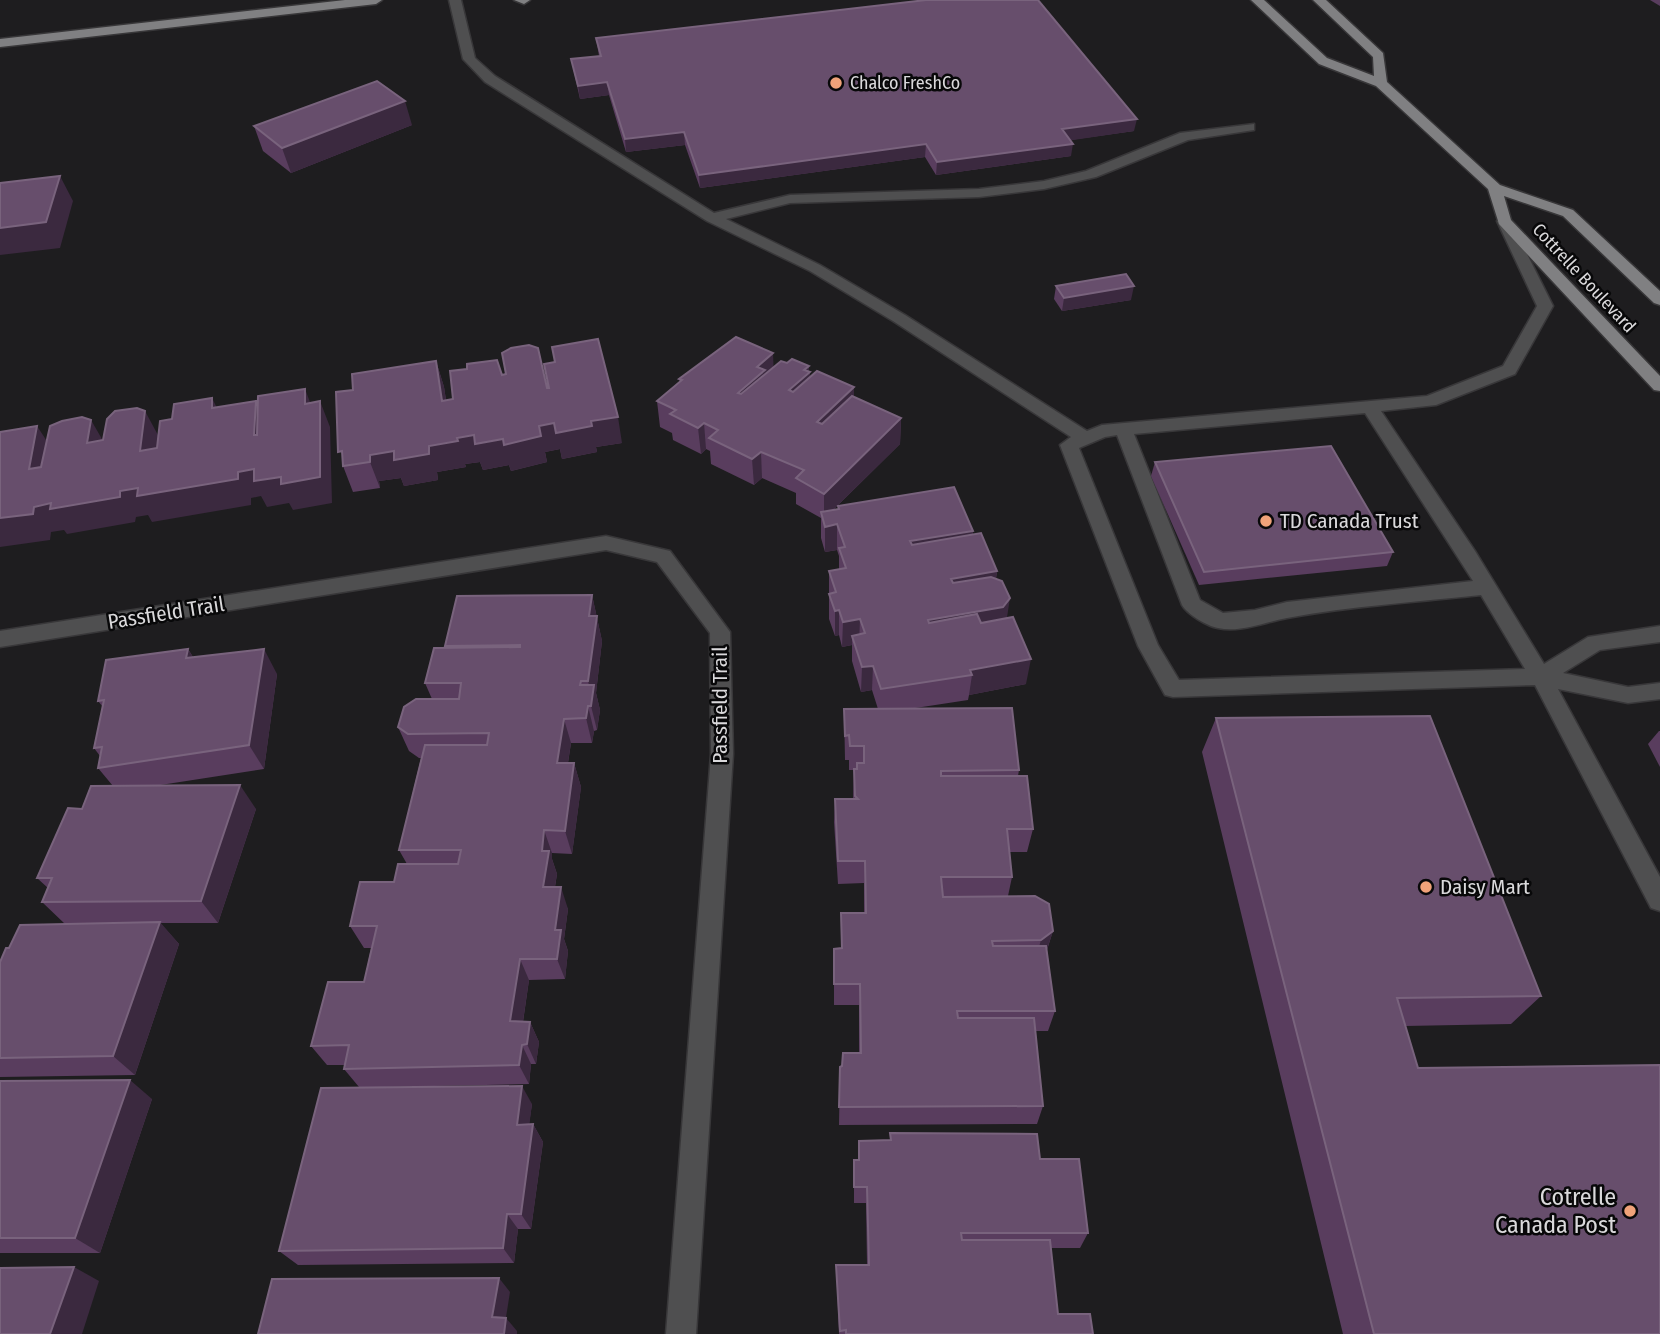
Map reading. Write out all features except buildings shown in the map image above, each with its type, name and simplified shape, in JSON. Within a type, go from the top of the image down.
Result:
[{"type":"main road","points":[[0,43],[376,0]]},
{"type":"main road","name":"Cottrelle Boulevard","points":[[1257,0],[1323,61],[1381,83],[1495,188],[1568,213],[1660,300]]},
{"type":"main road","points":[[1319,0],[1330,6],[1380,56],[1381,83]]},
{"type":"main road","name":"Cottrelle Boulevard","points":[[1495,188],[1504,221],[1660,386]]},
{"type":"street","points":[[455,0],[469,59],[490,79],[712,218],[815,268],[898,318],[1085,438]]},
{"type":"street","points":[[712,218],[790,199],[979,192],[1044,185],[1091,174],[1185,136],[1249,128]]},
{"type":"street","points":[[1504,221],[1545,306],[1509,370],[1430,401],[1102,431],[1069,445],[1148,646],[1173,689],[1541,677],[1628,695],[1660,691]]},
{"type":"street","points":[[1369,407],[1541,677],[1660,900]]},
{"type":"street","points":[[1123,429],[1192,605],[1220,621],[1255,618],[1287,610],[1486,587]]},
{"type":"street","name":"Passfield Trail","points":[[0,639],[606,543],[663,556],[720,632],[722,754],[681,1334]]},
{"type":"street","points":[[1541,677],[1595,643],[1660,634]]},
{"type":"place","name":"Chalco FreshCo","points":[[836,83]]},
{"type":"place","name":"TD Canada Trust","points":[[1266,521]]},
{"type":"place","name":"Daisy Mart","points":[[1426,887]]},
{"type":"place","name":"Cotrelle Canada Post","points":[[1630,1211]]}]
